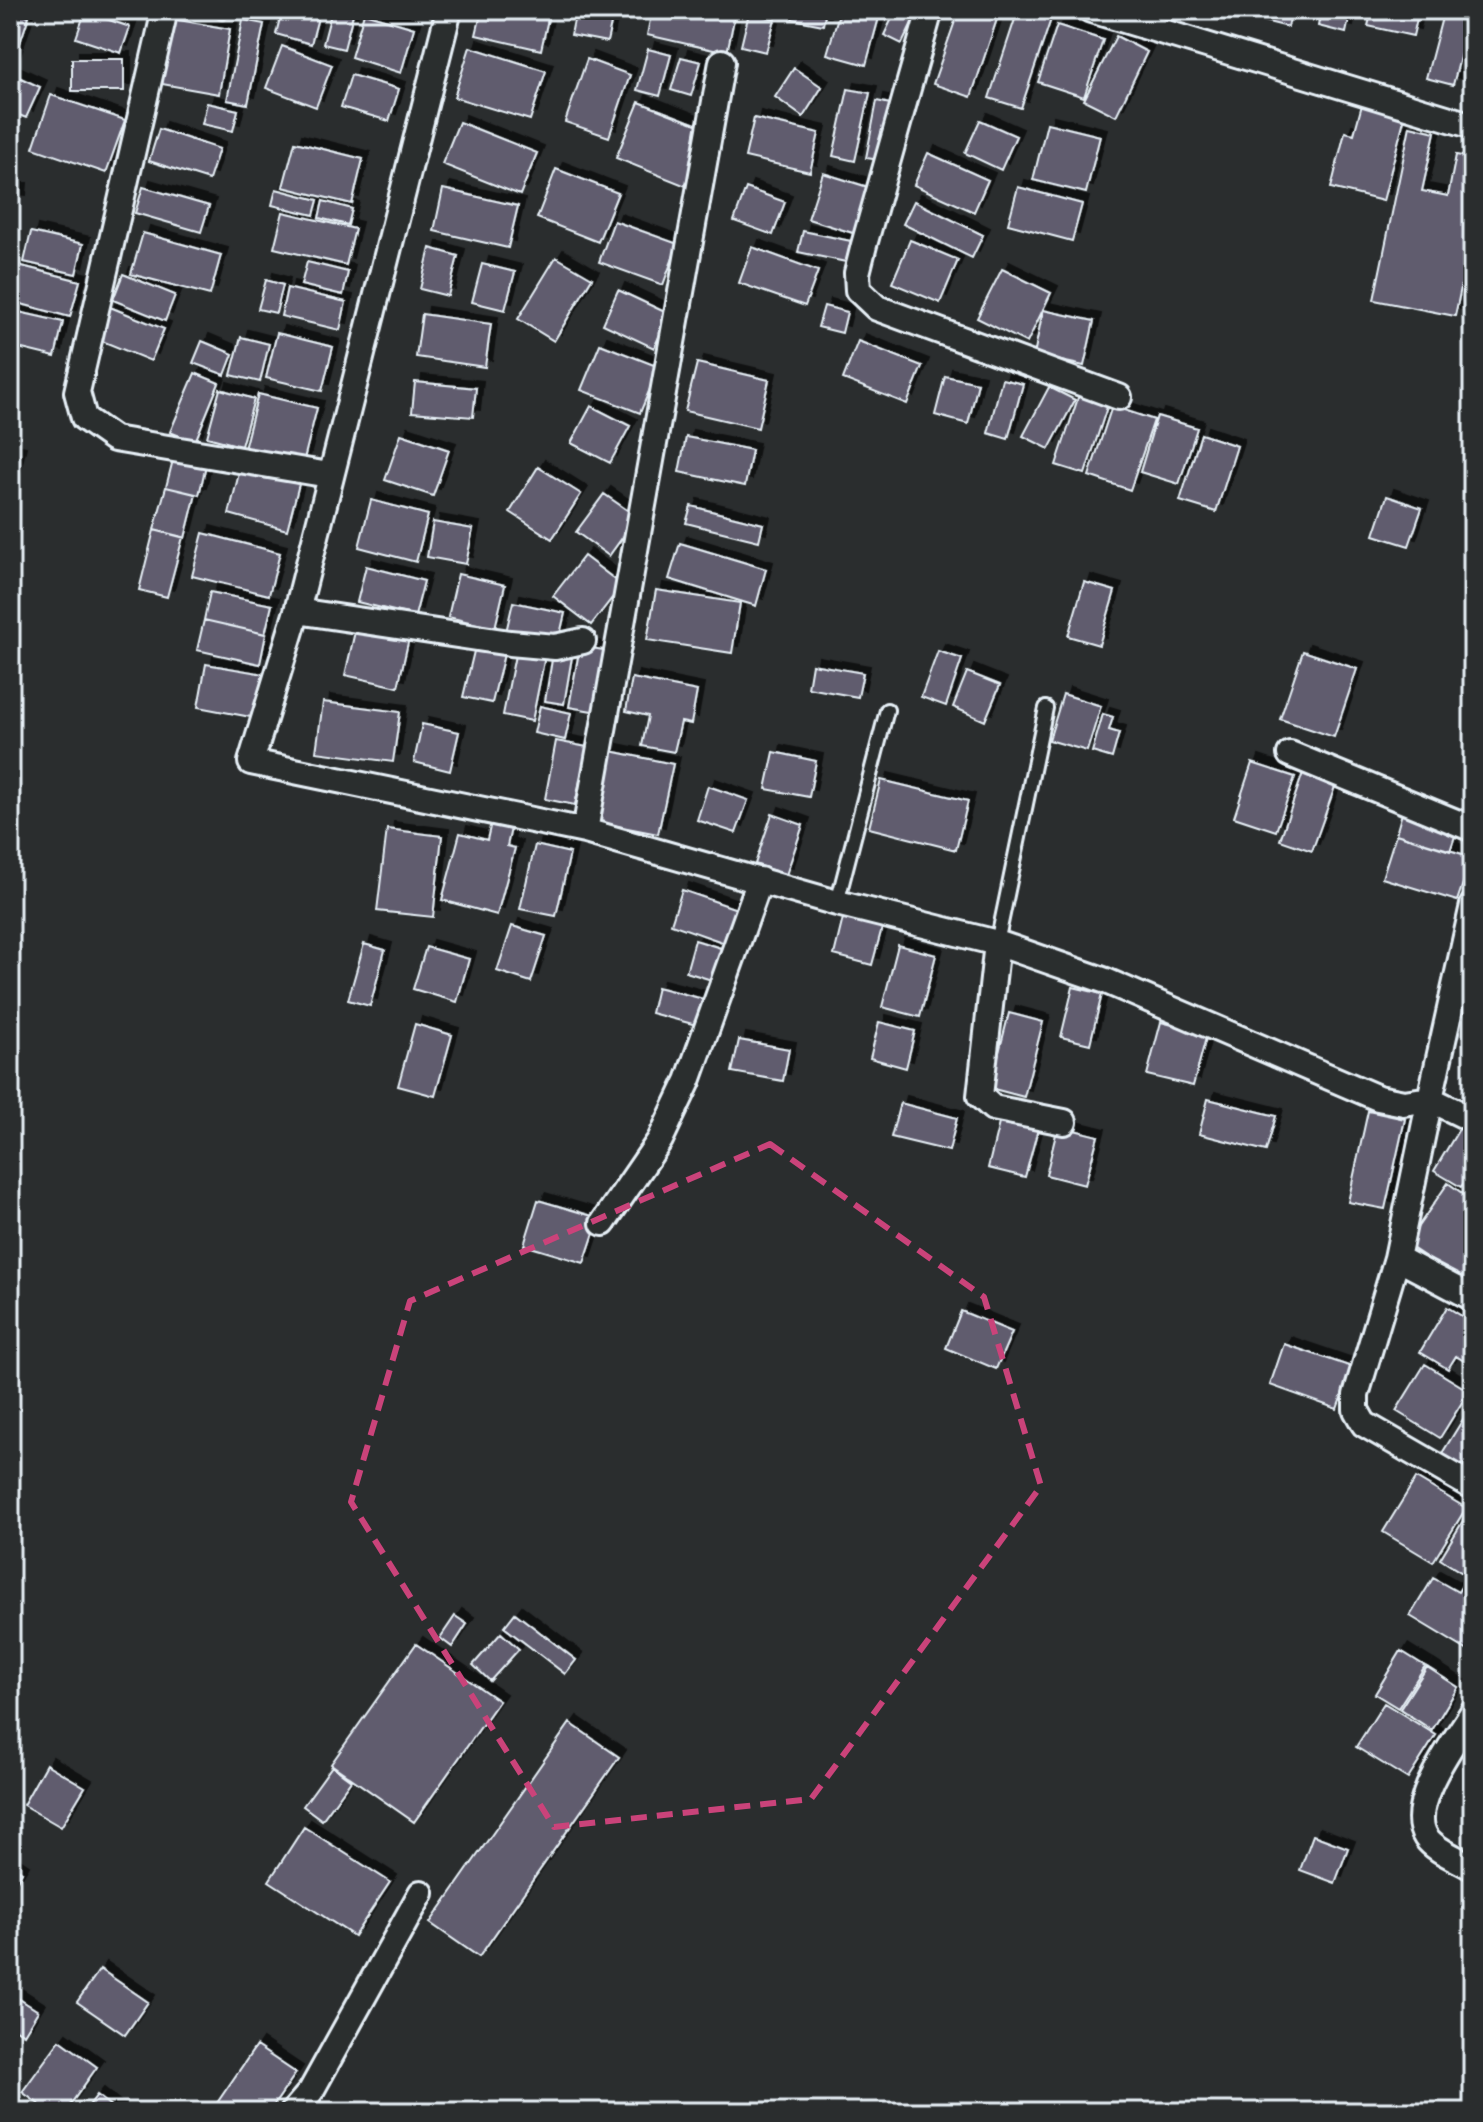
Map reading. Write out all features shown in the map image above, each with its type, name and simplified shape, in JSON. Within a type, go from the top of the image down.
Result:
[{"type":"street","points":[[165,10],[77,392],[84,418],[114,439],[329,475]]},
{"type":"street","points":[[449,10],[297,611],[251,762],[585,831],[837,903],[997,943],[1106,981],[1378,1098],[1404,1103],[1430,1099],[1473,1120]]},
{"type":"street","points":[[930,10],[864,245],[857,273],[858,290],[877,308],[1119,397]]},
{"type":"street","points":[[1091,10],[1473,126]]},
{"type":"street","points":[[585,831],[722,62]]},
{"type":"street","points":[[297,611],[510,643],[555,647],[583,641]]},
{"type":"street","points":[[1290,754],[1473,829]]},
{"type":"street","points":[[603,1223],[660,1140],[688,1081],[760,880]]},
{"type":"street","points":[[1473,905],[1397,1258],[1356,1395],[1356,1410],[1364,1424],[1473,1487]]},
{"type":"street","points":[[997,943],[980,1096],[993,1108],[1064,1122]]},
{"type":"street","points":[[1397,1258],[1473,1298]]},
{"type":"street","points":[[1473,1712],[1424,1796],[1420,1817],[1427,1840],[1473,1868]]},
{"type":"street","points":[[293,2112],[311,2091],[421,1893]]},
{"type":"lane","points":[[997,943],[1046,708]]},
{"type":"lane","points":[[837,903],[887,710]]},
{"type":"highlighted area","points":[[770,1144],[984,1297],[1041,1486],[811,1799],[554,1827],[351,1502],[410,1301]]},
{"type":"building","points":[[10,10],[29,16],[12,67],[10,67]]},
{"type":"building","points":[[282,10],[320,10],[311,44],[276,34]]},
{"type":"building","points":[[332,10],[353,14],[344,49],[323,44]]},
{"type":"building","points":[[482,10],[550,10],[541,50],[476,35]]},
{"type":"building","points":[[576,10],[614,10],[607,42],[571,35]]},
{"type":"building","points":[[652,10],[719,10],[735,14],[727,53],[647,35]]},
{"type":"building","points":[[794,10],[826,10],[823,25],[792,19]]},
{"type":"building","points":[[840,10],[881,10],[866,65],[827,54]]},
{"type":"building","points":[[896,10],[918,10],[902,44],[884,35]]},
{"type":"building","points":[[959,10],[1000,10],[971,97],[933,84]]},
{"type":"building","points":[[1018,10],[1052,16],[1021,108],[989,98]]},
{"type":"building","points":[[1254,10],[1292,10],[1288,27],[1252,18]]},
{"type":"building","points":[[1321,10],[1350,14],[1346,33],[1318,26]]},
{"type":"building","points":[[1372,10],[1419,10],[1413,36],[1368,26]]},
{"type":"building","points":[[1444,10],[1472,10],[1453,85],[1426,78]]},
{"type":"building","points":[[85,12],[130,27],[121,53],[76,38]]},
{"type":"building","points":[[364,13],[414,28],[401,73],[351,57]]},
{"type":"building","points":[[749,13],[775,19],[766,52],[741,46]]},
{"type":"building","points":[[1473,15],[1473,52],[1464,50]]},
{"type":"building","points":[[173,19],[230,29],[219,94],[162,84]]},
{"type":"building","points":[[243,20],[264,24],[248,104],[227,100]]},
{"type":"building","points":[[1057,25],[1103,40],[1084,97],[1038,82]]},
{"type":"building","points":[[1116,36],[1147,52],[1116,116],[1084,100]]},
{"type":"building","points":[[282,46],[332,65],[316,107],[266,88]]},
{"type":"building","points":[[470,47],[546,71],[530,120],[454,97]]},
{"type":"building","points":[[648,49],[671,55],[660,96],[637,90]]},
{"type":"building","points":[[681,57],[701,62],[691,96],[671,90]]},
{"type":"building","points":[[72,59],[124,59],[124,91],[72,91]]},
{"type":"building","points":[[587,59],[630,75],[609,137],[565,122]]},
{"type":"building","points":[[1473,63],[1473,95],[1465,93]]},
{"type":"building","points":[[794,68],[822,87],[803,117],[775,97]]},
{"type":"building","points":[[10,73],[40,87],[26,118],[10,111]]},
{"type":"building","points":[[351,75],[399,89],[389,121],[341,107]]},
{"type":"building","points":[[848,89],[870,93],[855,161],[833,156]]},
{"type":"building","points":[[51,95],[125,120],[106,173],[33,148]]},
{"type":"building","points":[[877,101],[890,104],[880,160],[866,158]]},
{"type":"building","points":[[1363,101],[1406,112],[1383,201],[1331,188],[1345,132],[1354,134]]},
{"type":"building","points":[[639,102],[709,129],[686,186],[616,158]]},
{"type":"building","points":[[207,103],[238,110],[233,131],[202,124]]},
{"type":"building","points":[[10,112],[18,115],[10,140]]},
{"type":"building","points":[[754,118],[819,133],[810,172],[745,157]]},
{"type":"building","points":[[980,120],[1016,136],[1001,170],[965,153]]},
{"type":"building","points":[[459,122],[537,153],[520,195],[442,164]]},
{"type":"building","points":[[1047,123],[1100,136],[1086,193],[1033,180]]},
{"type":"building","points":[[1410,126],[1435,132],[1422,191],[1448,196],[1456,155],[1473,158],[1473,231],[1455,316],[1374,300]]},
{"type":"building","points":[[159,129],[219,149],[209,180],[149,161]]},
{"type":"building","points":[[295,142],[363,159],[352,204],[283,187]]},
{"type":"building","points":[[928,153],[988,180],[974,212],[914,185]]},
{"type":"building","points":[[556,169],[618,193],[598,242],[537,218]]},
{"type":"building","points":[[823,173],[871,188],[856,234],[808,219]]},
{"type":"building","points":[[143,187],[209,206],[201,232],[135,213]]},
{"type":"building","points":[[1018,187],[1082,204],[1072,241],[1008,224]]},
{"type":"building","points":[[746,188],[785,202],[773,235],[734,221]]},
{"type":"building","points":[[276,189],[318,200],[314,215],[272,205]]},
{"type":"building","points":[[443,189],[518,206],[508,248],[434,231]]},
{"type":"building","points":[[10,190],[20,190],[19,202],[10,201]]},
{"type":"building","points":[[323,201],[352,209],[348,225],[319,218]]},
{"type":"building","points":[[914,201],[983,235],[972,258],[903,224]]},
{"type":"building","points":[[283,212],[355,229],[346,265],[274,248]]},
{"type":"building","points":[[614,221],[678,244],[663,285],[599,262]]},
{"type":"building","points":[[803,231],[851,241],[846,262],[798,252]]},
{"type":"building","points":[[31,232],[83,244],[76,274],[24,262]]},
{"type":"building","points":[[143,233],[221,255],[210,295],[131,274]]},
{"type":"building","points":[[910,240],[958,260],[940,303],[892,283]]},
{"type":"building","points":[[752,247],[818,271],[805,306],[739,283]]},
{"type":"building","points":[[430,248],[458,256],[448,296],[420,289]]},
{"type":"building","points":[[556,257],[592,278],[554,341],[518,319]]},
{"type":"building","points":[[307,262],[348,272],[343,295],[301,285]]},
{"type":"building","points":[[482,264],[515,272],[505,310],[472,302]]},
{"type":"building","points":[[18,265],[80,281],[70,317],[10,301]]},
{"type":"building","points":[[1002,269],[1051,293],[1027,343],[977,318]]},
{"type":"building","points":[[123,274],[175,295],[165,321],[113,300]]},
{"type":"building","points":[[266,280],[283,285],[276,313],[258,309]]},
{"type":"building","points":[[287,288],[346,302],[340,330],[281,316]]},
{"type":"building","points":[[618,290],[669,314],[654,348],[603,324]]},
{"type":"building","points":[[824,306],[847,312],[842,333],[818,327]]},
{"type":"building","points":[[110,307],[164,329],[151,361],[97,339]]},
{"type":"building","points":[[10,310],[63,322],[55,357],[10,346]]},
{"type":"building","points":[[1043,310],[1094,321],[1084,366],[1034,355]]},
{"type":"building","points":[[422,314],[491,324],[485,367],[416,357]]},
{"type":"building","points":[[277,333],[333,347],[322,391],[266,378]]},
{"type":"building","points":[[241,337],[269,344],[260,382],[231,375]]},
{"type":"building","points":[[202,341],[233,354],[225,375],[193,363]]},
{"type":"building","points":[[858,341],[922,366],[907,404],[843,379]]},
{"type":"building","points":[[600,344],[659,367],[640,413],[581,390]]},
{"type":"building","points":[[697,363],[769,380],[758,428],[685,411]]},
{"type":"building","points":[[195,373],[219,383],[195,442],[170,432]]},
{"type":"building","points":[[945,376],[978,383],[968,424],[935,415]]},
{"type":"building","points":[[1002,379],[1023,384],[1008,439],[988,433]]},
{"type":"building","points":[[415,382],[476,388],[473,417],[412,412]]},
{"type":"building","points":[[1049,387],[1075,400],[1049,449],[1023,436]]},
{"type":"building","points":[[220,389],[254,399],[241,446],[207,437]]},
{"type":"building","points":[[1080,392],[1109,401],[1085,474],[1056,465]]},
{"type":"building","points":[[258,394],[317,408],[302,467],[243,453]]},
{"type":"building","points":[[591,406],[630,426],[610,463],[571,443]]},
{"type":"building","points":[[1112,406],[1154,420],[1130,490],[1089,476]]},
{"type":"building","points":[[1157,416],[1197,428],[1179,484],[1140,472]]},
{"type":"building","points":[[401,434],[449,450],[433,496],[385,480]]},
{"type":"building","points":[[1201,434],[1237,446],[1216,512],[1180,501]]},
{"type":"building","points":[[686,437],[752,450],[745,486],[679,472]]},
{"type":"building","points":[[10,452],[19,454],[10,491]]},
{"type":"building","points":[[174,456],[206,465],[199,495],[166,487]]},
{"type":"building","points":[[538,467],[581,494],[552,539],[510,512]]},
{"type":"building","points":[[240,469],[299,484],[287,530],[229,514]]},
{"type":"building","points":[[166,487],[196,494],[185,538],[154,530]]},
{"type":"building","points":[[604,494],[637,517],[609,556],[576,532]]},
{"type":"building","points":[[1387,496],[1422,508],[1409,546],[1374,535]]},
{"type":"building","points":[[371,500],[428,515],[416,562],[359,547]]},
{"type":"building","points":[[691,506],[763,524],[759,541],[686,523]]},
{"type":"building","points":[[433,522],[473,529],[466,564],[427,557]]},
{"type":"building","points":[[154,530],[183,537],[167,597],[139,590]]},
{"type":"building","points":[[203,533],[280,553],[269,595],[192,576]]},
{"type":"building","points":[[680,543],[766,569],[756,606],[669,579]]},
{"type":"building","points":[[584,556],[622,585],[591,625],[553,596]]},
{"type":"building","points":[[366,566],[424,581],[415,616],[357,602]]},
{"type":"building","points":[[458,574],[505,585],[495,628],[448,617]]},
{"type":"building","points":[[1084,582],[1115,591],[1099,645],[1068,636]]},
{"type":"building","points":[[656,590],[740,603],[732,653],[647,640]]},
{"type":"building","points":[[210,592],[272,605],[265,634],[204,620]]},
{"type":"building","points":[[513,602],[565,613],[558,643],[506,632]]},
{"type":"building","points":[[204,620],[266,634],[260,664],[197,650]]},
{"type":"building","points":[[356,627],[409,638],[398,687],[345,675]]},
{"type":"building","points":[[517,645],[546,651],[532,721],[503,715]]},
{"type":"building","points":[[580,646],[609,651],[598,712],[569,707]]},
{"type":"building","points":[[475,647],[504,654],[492,703],[463,697]]},
{"type":"building","points":[[938,651],[962,659],[946,706],[921,697]]},
{"type":"building","points":[[1303,651],[1357,669],[1334,737],[1280,719]]},
{"type":"building","points":[[553,654],[572,657],[564,704],[545,701]]},
{"type":"building","points":[[206,664],[264,674],[256,718],[198,707]]},
{"type":"building","points":[[812,664],[863,673],[858,697],[808,688]]},
{"type":"building","points":[[967,672],[1000,685],[985,721],[953,707]]},
{"type":"building","points":[[632,678],[697,691],[691,724],[681,722],[674,752],[642,746],[648,716],[626,711]]},
{"type":"building","points":[[1063,694],[1101,706],[1087,751],[1049,740]]},
{"type":"building","points":[[323,702],[400,712],[393,762],[316,752]]},
{"type":"building","points":[[540,706],[571,713],[565,740],[534,733]]},
{"type":"building","points":[[1103,714],[1113,717],[1109,730],[1119,733],[1112,758],[1092,752]]},
{"type":"building","points":[[422,724],[459,732],[450,771],[414,762]]},
{"type":"building","points":[[556,741],[587,747],[575,805],[545,799]]},
{"type":"building","points":[[611,751],[673,764],[658,834],[597,822]]},
{"type":"building","points":[[774,752],[816,761],[809,797],[766,789]]},
{"type":"building","points":[[1252,763],[1295,777],[1276,831],[1234,817]]},
{"type":"building","points":[[1304,770],[1337,781],[1312,851],[1280,840]]},
{"type":"building","points":[[881,780],[968,801],[956,850],[869,828]]},
{"type":"building","points":[[708,786],[748,800],[736,833],[697,820]]},
{"type":"building","points":[[1402,813],[1457,830],[1450,851],[1396,834]]},
{"type":"building","points":[[772,814],[803,825],[786,875],[755,864]]},
{"type":"building","points":[[492,818],[512,824],[507,846],[515,848],[497,915],[442,900],[460,833],[487,840]]},
{"type":"building","points":[[387,829],[442,836],[433,917],[377,911]]},
{"type":"building","points":[[1396,834],[1472,857],[1457,901],[1382,878]]},
{"type":"building","points":[[535,845],[570,853],[556,916],[520,909]]},
{"type":"building","points":[[682,890],[737,909],[725,943],[671,924]]},
{"type":"building","points":[[844,914],[883,924],[872,965],[834,955]]},
{"type":"building","points":[[512,926],[546,936],[531,982],[497,971]]},
{"type":"building","points":[[695,940],[727,950],[718,982],[686,972]]},
{"type":"building","points":[[364,944],[385,950],[370,1006],[348,1000]]},
{"type":"building","points":[[898,945],[936,955],[920,1017],[882,1007]]},
{"type":"building","points":[[426,947],[469,959],[457,1002],[413,989]]},
{"type":"building","points":[[657,987],[711,1001],[704,1027],[651,1013]]},
{"type":"building","points":[[1073,987],[1102,994],[1090,1044],[1061,1037]]},
{"type":"building","points":[[1009,1013],[1043,1022],[1024,1097],[990,1088]]},
{"type":"building","points":[[879,1022],[915,1031],[906,1068],[870,1058]]},
{"type":"building","points":[[1161,1022],[1207,1034],[1193,1086],[1147,1075]]},
{"type":"building","points":[[415,1024],[452,1035],[435,1096],[398,1086]]},
{"type":"building","points":[[739,1040],[789,1049],[783,1081],[732,1072]]},
{"type":"building","points":[[1208,1099],[1276,1116],[1266,1151],[1199,1134]]},
{"type":"building","points":[[900,1103],[957,1118],[949,1151],[891,1137]]},
{"type":"building","points":[[1368,1111],[1405,1119],[1385,1209],[1348,1202]]},
{"type":"building","points":[[1001,1115],[1039,1125],[1025,1177],[988,1168]]},
{"type":"building","points":[[1465,1119],[1473,1124],[1473,1181],[1467,1178],[1461,1187],[1434,1171]]},
{"type":"building","points":[[1058,1126],[1098,1136],[1085,1185],[1046,1175]]},
{"type":"building","points":[[1448,1183],[1473,1201],[1473,1264],[1462,1281],[1406,1244]]},
{"type":"building","points":[[538,1200],[599,1218],[584,1263],[524,1245]]},
{"type":"building","points":[[1447,1307],[1473,1323],[1473,1367],[1456,1356],[1448,1369],[1420,1352]]},
{"type":"building","points":[[961,1311],[1012,1332],[996,1369],[946,1348]]},
{"type":"building","points":[[1284,1344],[1352,1367],[1337,1409],[1270,1385]]},
{"type":"building","points":[[1425,1364],[1469,1391],[1440,1438],[1396,1411]]},
{"type":"building","points":[[1473,1403],[1473,1474],[1441,1455]]},
{"type":"building","points":[[1416,1478],[1466,1508],[1433,1562],[1383,1532]]},
{"type":"building","points":[[1472,1506],[1473,1558],[1464,1574],[1440,1559]]},
{"type":"building","points":[[1469,1574],[1473,1576],[1470,1652],[1410,1616],[1433,1578],[1458,1592]]},
{"type":"building","points":[[515,1613],[576,1660],[565,1674],[504,1627]]},
{"type":"building","points":[[455,1616],[467,1624],[452,1647],[440,1638]]},
{"type":"building","points":[[501,1633],[519,1649],[490,1681],[473,1665]]},
{"type":"building","points":[[416,1644],[499,1701],[414,1822],[331,1764]]},
{"type":"building","points":[[1401,1651],[1425,1666],[1398,1708],[1375,1694]]},
{"type":"building","points":[[1427,1667],[1458,1687],[1432,1730],[1400,1709]]},
{"type":"building","points":[[1384,1703],[1436,1735],[1408,1779],[1356,1747]]},
{"type":"building","points":[[570,1723],[619,1757],[479,1957],[430,1923]]},
{"type":"building","points":[[46,1764],[85,1787],[61,1827],[23,1805]]},
{"type":"building","points":[[332,1766],[351,1780],[322,1820],[303,1806]]},
{"type":"building","points":[[304,1827],[390,1882],[354,1936],[269,1881]]},
{"type":"building","points":[[1313,1835],[1348,1848],[1335,1883],[1300,1870]]},
{"type":"building","points":[[10,1864],[22,1872],[10,1892]]},
{"type":"building","points":[[100,1969],[148,2002],[125,2035],[77,2002]]},
{"type":"building","points":[[10,1993],[38,2011],[24,2034],[10,2025]]},
{"type":"building","points":[[60,2040],[97,2067],[65,2112],[50,2112],[22,2092]]},
{"type":"building","points":[[256,2046],[296,2073],[269,2112],[231,2112],[217,2103]]},
{"type":"building","points":[[97,2095],[118,2112],[84,2112]]}]
